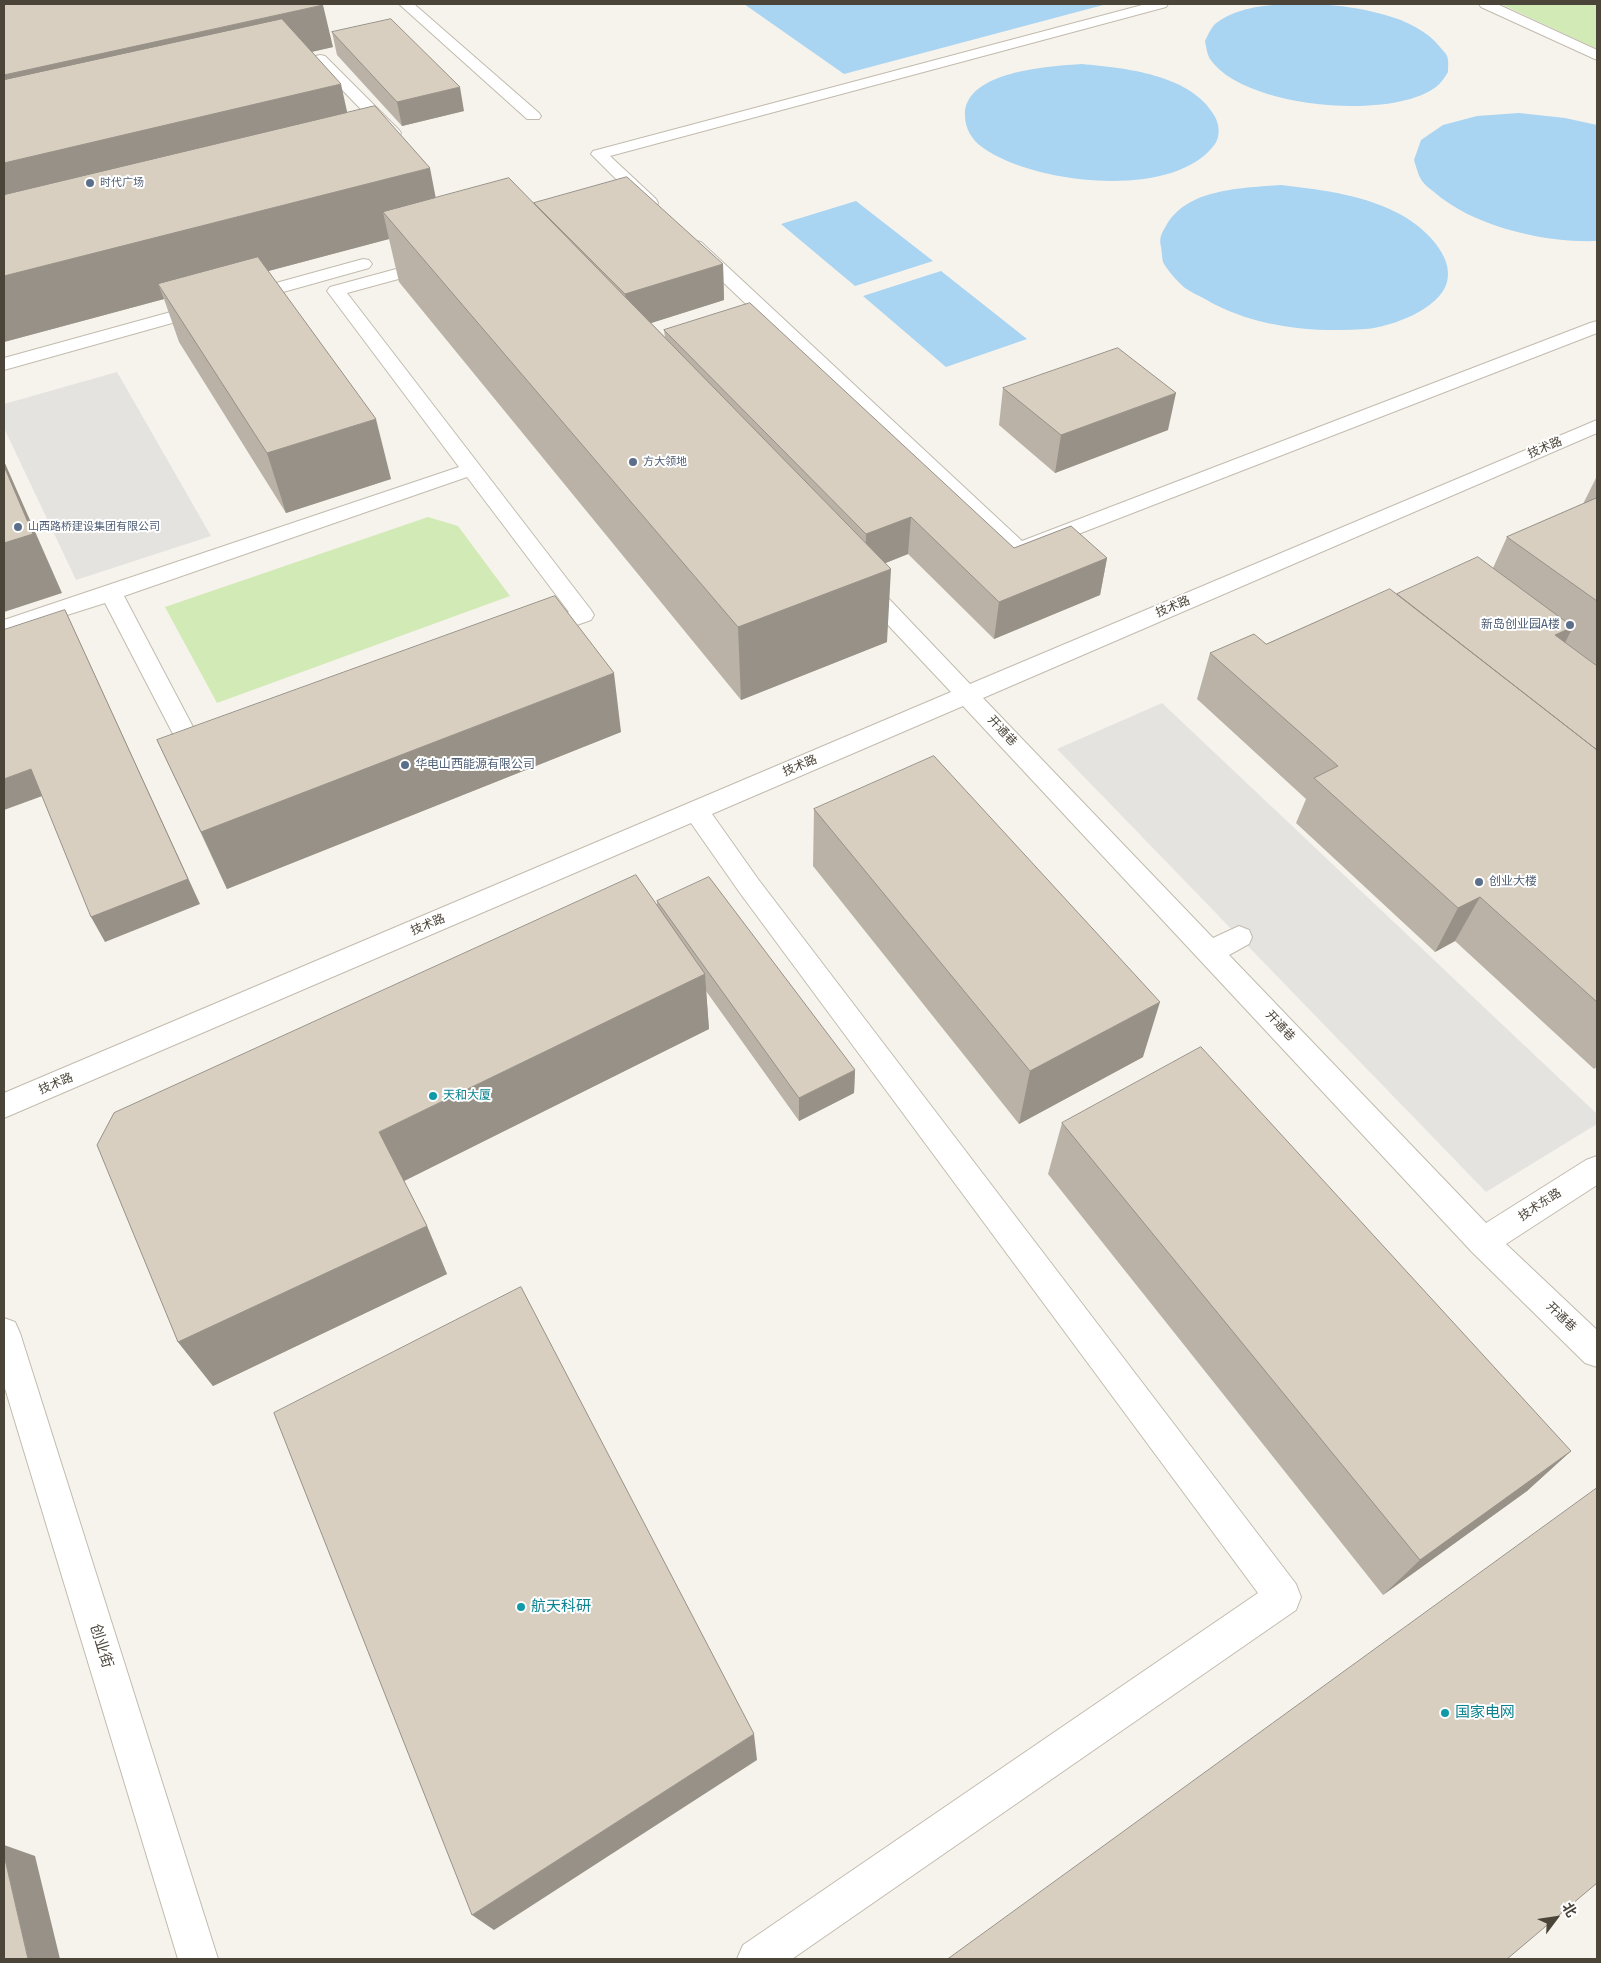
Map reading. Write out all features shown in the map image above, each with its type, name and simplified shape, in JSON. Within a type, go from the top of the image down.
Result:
[{"type":"street","points":[[406,4],[533,116]]},
{"type":"street","points":[[664,216],[599,154],[1160,4]]},
{"type":"street","points":[[1486,4],[1597,56]]},
{"type":"street","points":[[262,72],[320,59],[394,133],[375,138]]},
{"type":"street","points":[[678,230],[1019,550],[1597,327]]},
{"type":"street","points":[[456,258],[327,294],[472,470],[583,615],[514,640]]},
{"type":"street","points":[[4,364],[377,260]]},
{"type":"street","name":"技术路","points":[[4,1106],[967,694],[1592,434]]},
{"type":"street","points":[[4,628],[472,470]]},
{"type":"street","points":[[142,559],[152,578]]},
{"type":"street","name":"开通巷","points":[[853,575],[1483,1242],[1597,1352]]},
{"type":"street","points":[[111,593],[196,755],[224,745]]},
{"type":"street","points":[[695,810],[779,926],[1283,1597],[757,1959]]},
{"type":"street","points":[[1210,952],[1239,937]]},
{"type":"street","name":"技术东路","points":[[1483,1242],[1597,1168]]},
{"type":"street","name":"创业街","points":[[4,1333],[198,1959]]},
{"type":"green space","points":[[1501,4],[1597,4],[1597,49]]},
{"type":"green space","points":[[428,517],[458,526],[510,596],[217,703],[165,607]]},
{"type":"shaded area","points":[[117,372],[211,536],[76,580],[4,428],[4,404]]},
{"type":"shaded area","points":[[1162,703],[1597,1114],[1597,1124],[1486,1192],[1057,749]]},
{"type":"water","points":[[744,4],[1107,4],[844,74]]},
{"type":"water","points":[[1319,4],[1367,10],[1401,20],[1416,27],[1429,36],[1446,54],[1448,72],[1436,87],[1415,98],[1386,104],[1353,106],[1318,104],[1284,98],[1253,89],[1227,76],[1209,57],[1205,41],[1215,24],[1226,17],[1251,8],[1265,6]]},
{"type":"water","points":[[1082,64],[1136,71],[1173,82],[1189,90],[1203,101],[1216,118],[1219,133],[1215,144],[1195,162],[1168,174],[1136,180],[1102,181],[1067,177],[1034,170],[1005,160],[982,147],[972,137],[966,125],[965,116],[968,101],[978,89],[993,80],[1030,69]]},
{"type":"water","points":[[1519,113],[1565,118],[1597,125],[1597,241],[1577,241],[1533,236],[1489,223],[1469,215],[1450,204],[1422,181],[1414,160],[1421,140],[1443,125],[1477,116]]},
{"type":"water","points":[[1281,185],[1345,195],[1376,203],[1413,222],[1429,236],[1442,253],[1448,272],[1443,292],[1425,308],[1388,325],[1376,328],[1345,330],[1304,329],[1263,322],[1223,308],[1185,288],[1167,269],[1163,262],[1160,244],[1161,236],[1175,213],[1187,204],[1217,192]]},
{"type":"water","points":[[856,201],[933,261],[855,286],[781,224]]},
{"type":"water","points":[[941,271],[1027,339],[946,367],[863,296]]},
{"type":"building","points":[[4,4],[322,4],[323,5],[4,75]]},
{"type":"building","points":[[282,19],[341,84],[4,163],[4,80]]},
{"type":"building","points":[[391,19],[460,87],[397,102],[332,32]]},
{"type":"building","points":[[375,106],[430,168],[4,276],[4,195]]},
{"type":"building","points":[[627,177],[723,264],[625,294],[534,203]]},
{"type":"building","points":[[509,178],[891,569],[738,627],[383,212]]},
{"type":"building","points":[[258,257],[376,419],[267,453],[158,284]]},
{"type":"building","points":[[750,303],[1014,548],[1071,526],[1107,558],[999,602],[911,517],[866,534],[664,330]]},
{"type":"building","points":[[1118,348],[1176,393],[1061,435],[1003,388]]},
{"type":"building","points":[[4,466],[33,534],[4,543]]},
{"type":"building","points":[[1597,498],[1597,601],[1507,537]]},
{"type":"building","points":[[1478,557],[1573,627],[1555,635],[1597,666],[1597,750],[1397,594]]},
{"type":"building","name":"创业大楼","points":[[1390,589],[1597,750],[1597,1002],[1480,897],[1458,908],[1314,778],[1338,766],[1210,653],[1254,634],[1266,644]]},
{"type":"building","points":[[555,596],[614,673],[201,832],[157,740]]},
{"type":"building","points":[[65,610],[188,879],[91,917],[31,769],[4,779],[4,630]]},
{"type":"building","points":[[934,756],[1160,1002],[1030,1071],[814,809]]},
{"type":"building","name":"天和大厦","points":[[636,875],[705,974],[379,1132],[427,1226],[178,1342],[97,1145],[114,1113]]},
{"type":"building","points":[[709,877],[855,1070],[799,1098],[657,901]]},
{"type":"building","points":[[1201,1047],[1571,1451],[1420,1560],[1062,1123]]},
{"type":"building","name":"航天科研","points":[[521,1287],[754,1734],[472,1915],[274,1413]]},
{"type":"building","name":"国家电网","points":[[1597,1488],[1597,1883],[1507,1959],[948,1959]]},
{"type":"building","points":[[4,1855],[28,1959],[4,1959]]},
{"type":"place","name":"时代广场","points":[[90,183]]},
{"type":"place","name":"方大领地","points":[[633,462]]},
{"type":"place","name":"山西路桥建设集团有限公司","points":[[18,527]]},
{"type":"place","name":"新岛创业园A楼","points":[[1570,625]]},
{"type":"place","name":"华电山西能源有限公司","points":[[405,765]]},
{"type":"place","name":"创业大楼","points":[[1479,882]]},
{"type":"place","name":"天和大厦","points":[[433,1096]]},
{"type":"place","name":"航天科研","points":[[521,1607]]},
{"type":"place","name":"国家电网","points":[[1445,1713]]}]
